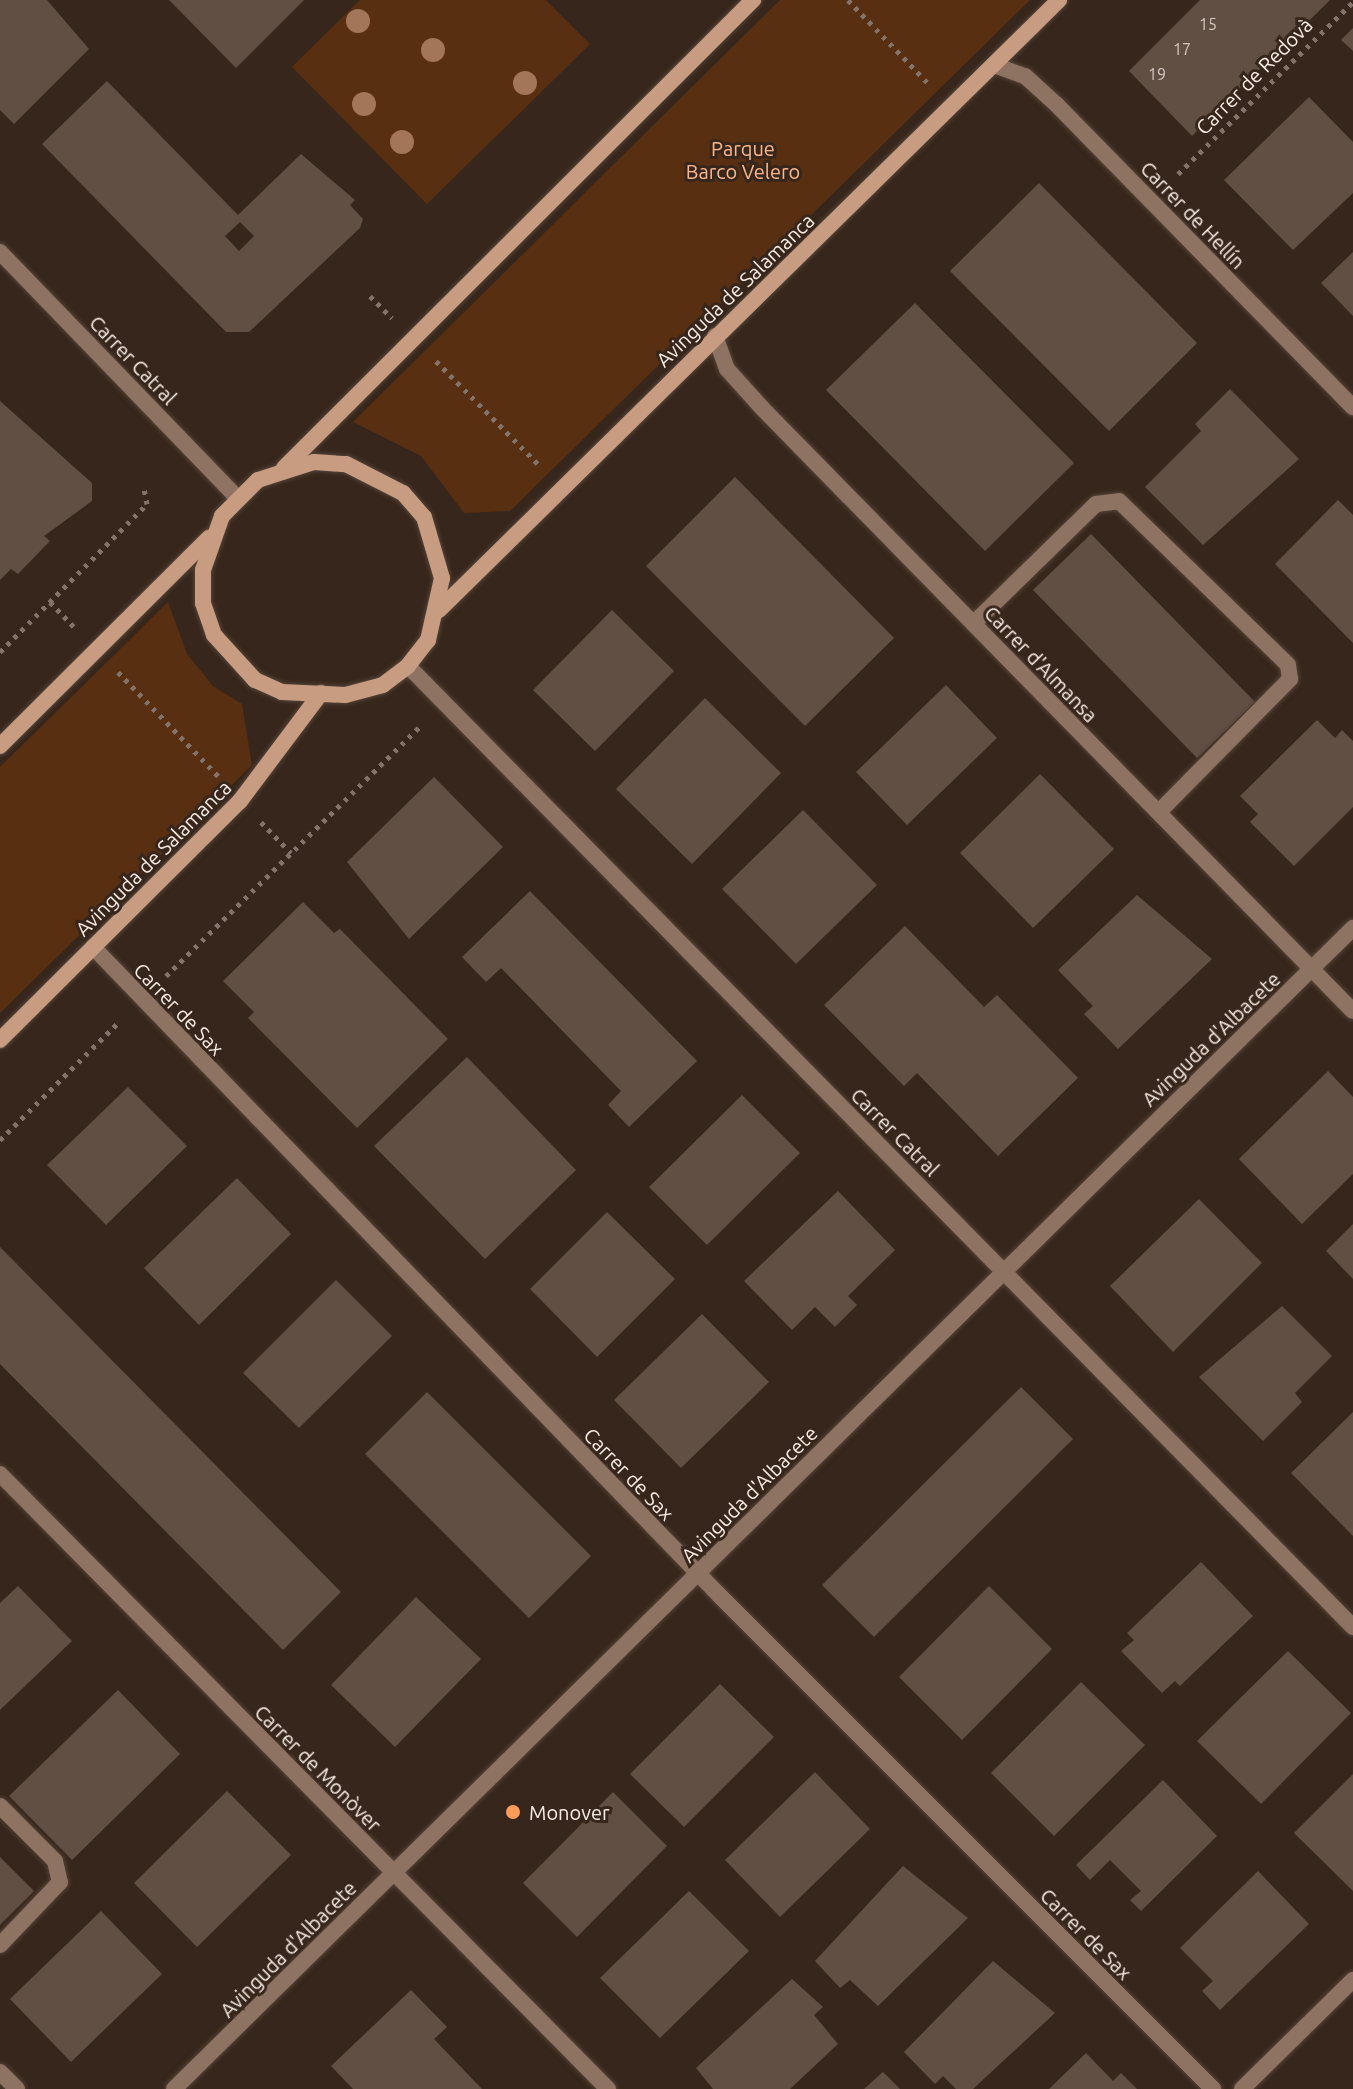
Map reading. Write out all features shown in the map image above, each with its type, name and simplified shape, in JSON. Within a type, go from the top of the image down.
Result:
[{"type":"street","points":[[0,746],[211,537],[237,497],[283,469],[753,0]]},
{"type":"street","name":"Avinguda de Salamanca","points":[[439,610],[1059,0]]},
{"type":"street","name":"Carrer de Hellín","points":[[994,65],[1025,76],[1057,105],[1353,407]]},
{"type":"street","name":"Carrer Catral","points":[[0,252],[237,497]]},
{"type":"street","name":"Carrer d'Almansa","points":[[715,336],[736,379],[1353,1011]]},
{"type":"street","points":[[211,537],[203,603],[226,653],[282,692],[367,691],[408,666],[439,610],[437,547],[403,493],[346,464],[283,469]]},
{"type":"street","points":[[974,623],[1096,504],[1119,501],[1288,665],[1290,679],[1159,812]]},
{"type":"street","name":"Carrer Catral","points":[[408,666],[1353,1627]]},
{"type":"street","name":"Avinguda de Salamanca","points":[[0,1040],[240,801],[321,693]]},
{"type":"street","name":"Avinguda d'Albacete","points":[[174,2089],[1353,928]]},
{"type":"street","name":"Carrer de Sax","points":[[93,947],[698,1573],[1213,2089]]},
{"type":"street","name":"Carrer de Monòver","points":[[0,1474],[608,2089]]},
{"type":"street","points":[[0,1806],[55,1861],[60,1882],[0,1945]]},
{"type":"street","points":[[1242,2089],[1353,1980]]},
{"type":"street","points":[[0,2072],[17,2089]]},
{"type":"path","points":[[848,0],[951,107]]},
{"type":"path","name":"Carrer de Redovà","points":[[1178,174],[1353,2]]},
{"type":"path","points":[[370,296],[562,488]]},
{"type":"path","points":[[0,652],[147,504],[144,488]]},
{"type":"path","points":[[50,602],[291,853]]},
{"type":"path","points":[[0,1140],[445,702]]},
{"type":"green space","points":[[360,0],[546,0],[590,44],[427,204],[292,67]]},
{"type":"green space","name":"Parque Barco Velero","points":[[780,0],[1030,0],[510,511],[464,513],[421,456],[353,422]]},
{"type":"green space","points":[[168,602],[187,654],[213,686],[242,704],[252,765],[0,1013],[0,767]]},
{"type":"building","points":[[0,0],[47,0],[89,49],[14,124],[0,110]]},
{"type":"building","points":[[169,0],[304,0],[236,68]]},
{"type":"building","points":[[1200,0],[1330,0],[1192,136],[1129,71]]},
{"type":"building","points":[[1353,28],[1353,51],[1341,40]]},
{"type":"building","points":[[107,81],[238,215],[301,154],[355,200],[350,205],[363,219],[360,228],[249,332],[226,332],[42,144]],"holes":[[[240,222],[254,236],[239,251],[225,236]]]},
{"type":"building","points":[[1309,97],[1353,142],[1353,193],[1293,250],[1224,180]]},
{"type":"building","points":[[1039,183],[1197,343],[1109,431],[950,271]]},
{"type":"building","points":[[1353,252],[1353,316],[1321,283]]},
{"type":"building","points":[[915,303],[1074,463],[985,551],[826,390]]},
{"type":"building","points":[[1230,389],[1299,459],[1203,545],[1145,487],[1201,431],[1195,424]]},
{"type":"building","points":[[0,401],[92,483],[92,501],[44,536],[50,541],[18,574],[11,569],[0,580]]},
{"type":"building","points":[[735,477],[894,638],[805,726],[646,566]]},
{"type":"building","points":[[1338,500],[1353,515],[1353,643],[1275,564]]},
{"type":"building","points":[[1091,534],[1255,702],[1197,758],[1033,590]]},
{"type":"building","points":[[612,610],[674,671],[595,751],[533,690]]},
{"type":"building","points":[[946,685],[997,738],[907,825],[856,772]]},
{"type":"building","points":[[705,698],[781,773],[692,864],[616,789]]},
{"type":"building","points":[[1317,720],[1335,738],[1342,730],[1353,741],[1353,807],[1294,866],[1250,822],[1258,814],[1240,796]]},
{"type":"building","points":[[1040,774],[1114,849],[1033,928],[960,853]]},
{"type":"building","points":[[434,777],[503,847],[409,939],[347,862]]},
{"type":"building","points":[[803,810],[877,885],[796,964],[722,889]]},
{"type":"building","points":[[530,891],[697,1061],[629,1127],[608,1105],[621,1091],[501,968],[486,982],[462,957]]},
{"type":"building","points":[[1137,895],[1212,959],[1118,1049],[1084,1014],[1093,1006],[1058,970]]},
{"type":"building","points":[[303,902],[334,933],[340,929],[448,1039],[357,1128],[248,1018],[254,1012],[223,981]]},
{"type":"building","points":[[905,926],[984,1007],[997,995],[1078,1078],[998,1156],[917,1073],[904,1086],[824,1005]]},
{"type":"building","points":[[467,1057],[576,1170],[485,1259],[374,1146]]},
{"type":"building","points":[[1328,1071],[1353,1097],[1353,1174],[1302,1224],[1239,1159]]},
{"type":"building","points":[[128,1087],[187,1146],[106,1225],[47,1165]]},
{"type":"building","points":[[742,1095],[800,1153],[707,1245],[649,1187]]},
{"type":"building","points":[[237,1178],[291,1234],[199,1325],[144,1268]]},
{"type":"building","points":[[838,1191],[895,1250],[848,1296],[857,1305],[835,1327],[815,1307],[792,1330],[744,1281]]},
{"type":"building","points":[[1199,1199],[1262,1263],[1173,1352],[1110,1286]]},
{"type":"building","points":[[607,1212],[675,1279],[597,1357],[530,1289]]},
{"type":"building","points":[[1353,1224],[1353,1279],[1326,1251]]},
{"type":"building","points":[[0,1247],[341,1592],[283,1650],[0,1364]]},
{"type":"building","points":[[336,1280],[392,1336],[299,1428],[243,1373]]},
{"type":"building","points":[[1282,1306],[1332,1356],[1295,1393],[1302,1402],[1263,1441],[1199,1377]]},
{"type":"building","points":[[702,1314],[769,1382],[681,1468],[614,1400]]},
{"type":"building","points":[[1021,1387],[1073,1439],[874,1637],[822,1585]]},
{"type":"building","points":[[427,1392],[591,1556],[529,1618],[365,1454]]},
{"type":"building","points":[[1353,1412],[1353,1536],[1291,1473]]},
{"type":"building","points":[[1201,1562],[1253,1616],[1180,1686],[1175,1681],[1162,1693],[1121,1651],[1134,1640],[1127,1633]]},
{"type":"building","points":[[18,1586],[72,1641],[0,1710],[0,1603]]},
{"type":"building","points":[[989,1586],[1052,1649],[962,1740],[899,1677]]},
{"type":"building","points":[[416,1597],[481,1659],[395,1747],[331,1685]]},
{"type":"building","points":[[1288,1651],[1351,1713],[1261,1804],[1197,1741]]},
{"type":"building","points":[[1081,1682],[1145,1745],[1054,1836],[991,1773]]},
{"type":"building","points":[[720,1684],[774,1737],[684,1827],[630,1774]]},
{"type":"building","points":[[118,1690],[180,1754],[72,1860],[9,1796]]},
{"type":"building","points":[[815,1772],[870,1829],[780,1917],[725,1860]]},
{"type":"building","points":[[1353,1774],[1353,1891],[1294,1833]]},
{"type":"building","points":[[1163,1780],[1217,1836],[1141,1911],[1130,1900],[1141,1891],[1110,1860],[1090,1880],[1076,1865]]},
{"type":"building","points":[[227,1791],[291,1855],[197,1947],[134,1883]]},
{"type":"building","points":[[613,1792],[667,1846],[577,1937],[523,1883]]},
{"type":"building","points":[[0,1857],[34,1891],[0,1925]]},
{"type":"building","points":[[903,1866],[968,1918],[878,2006],[850,1980],[840,1988],[815,1961]]},
{"type":"building","points":[[1258,1871],[1309,1924],[1220,2010],[1202,1991],[1213,1981],[1180,1948]]},
{"type":"building","points":[[689,1891],[749,1951],[660,2038],[600,1978]]},
{"type":"building","points":[[101,1911],[162,1974],[71,2062],[10,1999]]},
{"type":"building","points":[[993,1961],[1055,2013],[973,2089],[956,2089],[943,2076],[935,2084],[904,2052]]},
{"type":"building","points":[[792,1979],[823,2007],[814,2015],[838,2044],[790,2089],[713,2089],[696,2068]]},
{"type":"building","points":[[411,1990],[447,2027],[434,2039],[482,2089],[353,2089],[331,2066]]},
{"type":"building","points":[[1086,2053],[1113,2081],[1121,2073],[1137,2089],[1049,2089]]},
{"type":"building","points":[[883,2072],[900,2089],[864,2089]]},
{"type":"place","name":"Monover","points":[[513,1812]]}]
